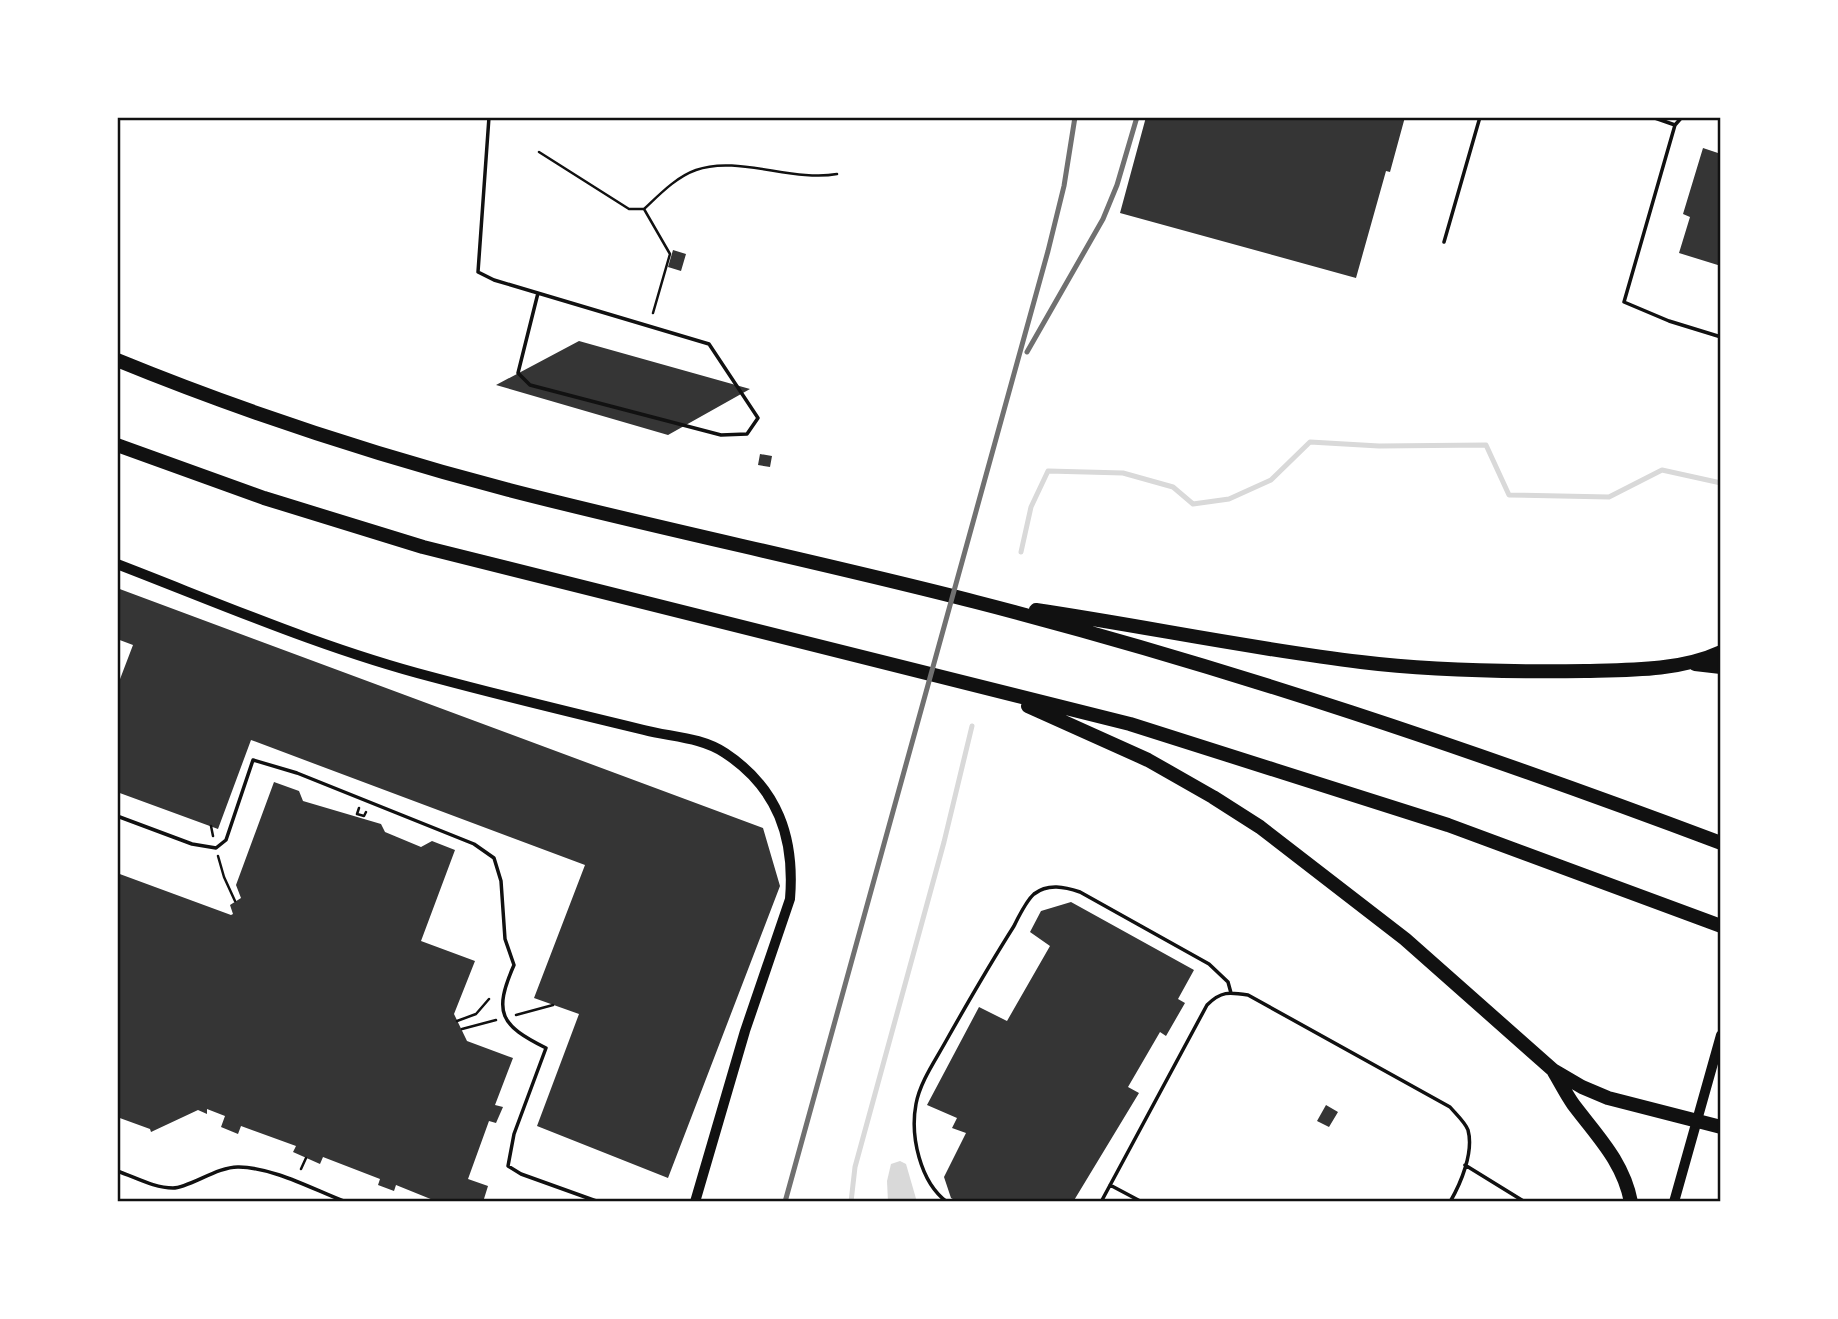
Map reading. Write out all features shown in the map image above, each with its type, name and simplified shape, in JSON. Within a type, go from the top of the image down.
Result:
[{"type":"highway","points":[[117,360],[227,402],[319,433],[505,488],[971,601],[1116,640],[1312,699],[1493,758],[1721,843]]},
{"type":"highway","points":[[117,445],[264,498],[423,547],[1130,724],[1342,790],[1543,859],[1721,926]]},
{"type":"highway","points":[[971,601],[1144,626],[1337,659],[1411,666],[1567,671],[1676,664],[1704,659],[1721,652]]},
{"type":"highway","points":[[1676,664],[1721,667]]},
{"type":"highway","points":[[976,685],[1123,748],[1192,784],[1260,827],[1405,939],[1553,1070],[1608,1098],[1721,1127]]},
{"type":"highway","points":[[1553,1070],[1572,1103],[1608,1147],[1632,1202]]},
{"type":"main road","points":[[1674,1202],[1721,1035]]},
{"type":"street","points":[[117,564],[273,626],[371,660],[624,725],[706,743],[736,761],[761,784],[780,816],[788,841],[792,881],[790,900],[745,1031],[695,1202]]},
{"type":"lane","points":[[489,117],[478,272],[494,280],[538,293],[709,344],[758,418],[747,434],[721,435],[530,385],[518,373],[538,293]]},
{"type":"lane","points":[[1444,242],[1480,117]]},
{"type":"lane","points":[[1651,117],[1675,125]]},
{"type":"lane","points":[[1682,117],[1675,125],[1624,302],[1669,321],[1721,337]]},
{"type":"lane","points":[[117,816],[192,844],[216,848],[226,840],[253,760],[297,773],[474,844],[494,858],[500,881],[505,939],[514,965],[505,987],[502,1006],[508,1024],[524,1037],[546,1048],[514,1134],[508,1166],[522,1174],[599,1202]]},
{"type":"lane","points":[[947,1202],[936,1193],[922,1162],[915,1137],[916,1101],[927,1075],[987,968],[1033,895],[1046,888],[1061,886],[1080,892],[1209,964],[1228,982],[1231,993]]},
{"type":"lane","points":[[1101,1202],[1207,1005],[1216,996],[1231,993],[1248,995],[1450,1107],[1468,1129],[1468,1154],[1457,1190],[1450,1202]]},
{"type":"lane","points":[[1465,1165],[1525,1202]]},
{"type":"lane","points":[[117,1171],[175,1189],[236,1166],[260,1169],[346,1202]]},
{"type":"lane","points":[[1110,1185],[1142,1202]]},
{"type":"path","points":[[539,152],[629,209],[644,209],[670,185],[696,170],[723,165],[820,177],[837,174]]},
{"type":"path","points":[[644,209],[670,254],[653,313]]},
{"type":"path","points":[[358,812],[357,814],[364,816]]},
{"type":"path","points":[[211,826],[214,839]]},
{"type":"path","points":[[217,851],[224,877],[235,901]]},
{"type":"path","points":[[457,1021],[476,1014],[489,999]]},
{"type":"path","points":[[301,1169],[306,1158]]},
{"type":"shaded area","points":[[900,1161],[906,1164],[917,1202],[888,1202],[887,1181],[891,1164]]},
{"type":"building","points":[[1146,117],[1405,117],[1390,172],[1386,171],[1356,278],[1120,213]]},
{"type":"building","points":[[1703,148],[1721,154],[1721,266],[1679,253],[1690,217],[1683,214]]},
{"type":"building","points":[[673,250],[686,254],[681,271],[668,267]]},
{"type":"building","points":[[579,341],[750,389],[668,435],[496,385]]},
{"type":"building","points":[[760,454],[772,456],[770,467],[758,465]]},
{"type":"building","points":[[117,588],[763,828],[780,886],[668,1178],[537,1126],[579,1014],[534,998],[585,865],[251,740],[218,829],[117,792],[117,687],[133,645],[117,639]]},
{"type":"building","points":[[274,782],[299,791],[303,801],[381,824],[385,832],[421,847],[432,841],[455,850],[421,941],[475,961],[454,1014],[467,1041],[513,1058],[495,1105],[503,1107],[496,1123],[489,1121],[468,1179],[488,1186],[483,1202],[438,1202],[396,1185],[394,1191],[378,1185],[380,1179],[323,1157],[320,1164],[293,1152],[296,1146],[241,1126],[238,1134],[221,1127],[225,1116],[207,1109],[207,1114],[198,1110],[151,1132],[150,1129],[117,1117],[117,873],[233,914],[230,905],[241,898],[236,885]]},
{"type":"building","points":[[1071,902],[1194,970],[1178,999],[1185,1003],[1166,1036],[1160,1032],[1128,1087],[1139,1093],[1073,1202],[958,1202],[951,1198],[944,1177],[966,1133],[952,1128],[957,1118],[927,1105],[979,1007],[1007,1021],[1050,946],[1030,932],[1041,911]]},
{"type":"building","points":[[1326,1105],[1338,1112],[1329,1127],[1317,1121]]},
{"type":"waterway","points":[[1021,552],[1031,507],[1048,471],[1123,473],[1173,487],[1193,504],[1229,499],[1271,480],[1310,442],[1379,446],[1486,445],[1509,495],[1609,497],[1662,470],[1721,483]]},
{"type":"waterway","points":[[851,1202],[855,1167],[944,842],[972,726]]},
{"type":"railway","points":[[785,1202],[1048,251],[1064,186],[1075,117]]},
{"type":"railway","points":[[1027,352],[1103,219],[1117,185],[1137,117]]}]
